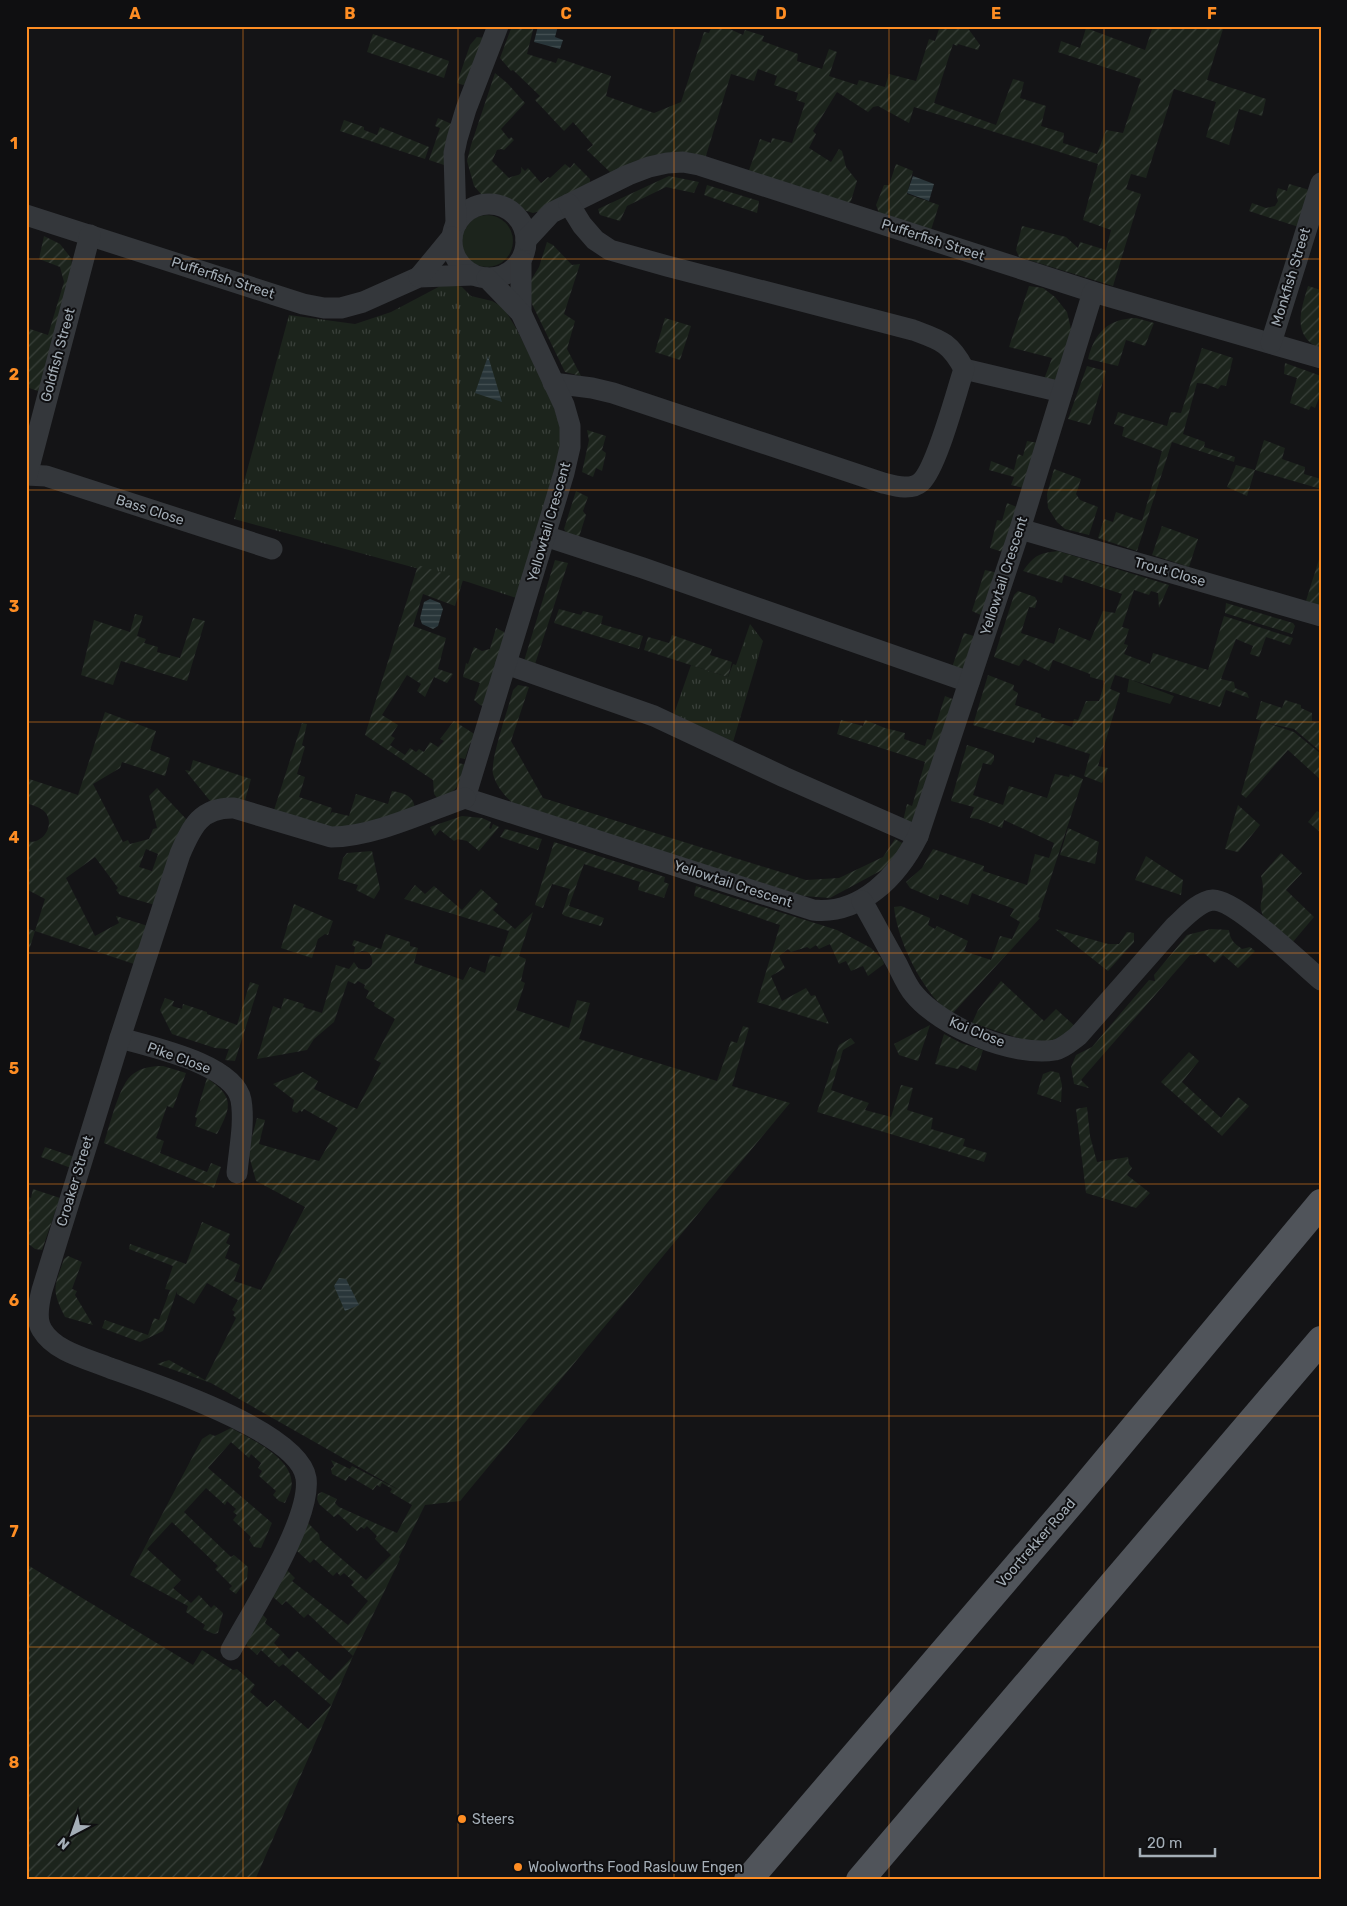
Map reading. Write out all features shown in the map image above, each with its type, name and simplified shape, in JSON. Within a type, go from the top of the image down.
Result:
[{"type":"main road","name":"Voortrekker Road","points":[[748,1880],[1070,1503],[1321,1203]]},
{"type":"main road","points":[[860,1880],[1321,1340]]},
{"type":"main road","points":[[879,1880],[991,1728]]},
{"type":"street","points":[[480,277],[464,268],[457,260],[453,249],[454,153],[466,109],[498,26]]},
{"type":"street","name":"Pufferfish Street","points":[[26,215],[303,304],[324,308],[341,308],[363,302],[419,277],[500,277],[512,271],[525,251],[526,240],[560,209],[648,167],[683,162],[698,165],[1093,292],[1321,358]]},
{"type":"street","points":[[455,171],[484,204]]},
{"type":"street","name":"Monkfish Street","points":[[1271,343],[1321,183]]},
{"type":"street","name":"Pufferfish Street","points":[[419,277],[463,215],[472,208],[484,204],[494,204],[512,212],[560,209]]},
{"type":"street","points":[[553,383],[613,393],[883,483],[898,487],[911,487],[920,483],[934,459],[964,369],[956,354],[947,345],[913,330],[610,250],[595,240],[582,225],[560,209]]},
{"type":"street","points":[[512,212],[522,224],[526,240]]},
{"type":"street","name":"Goldfish Street","points":[[27,475],[90,235]]},
{"type":"street","name":"Yellowtail Crescent","points":[[520,261],[521,313],[566,412],[570,426],[570,446],[564,473],[465,798],[812,910],[826,911],[842,909],[862,901],[898,868],[908,855],[918,836],[1020,529],[1093,292]]},
{"type":"street","name":"Yellowtail Crescent","points":[[480,277],[521,313]]},
{"type":"street","points":[[964,369],[1062,392]]},
{"type":"street","name":"Bass Close","points":[[27,475],[46,476],[272,549]]},
{"type":"street","name":"Trout Close","points":[[1020,529],[1321,616]]},
{"type":"street","points":[[545,536],[643,568],[969,682]]},
{"type":"street","points":[[506,664],[654,716],[784,777],[918,836]]},
{"type":"street","name":"Croaker Street","points":[[231,1650],[296,1530],[304,1500],[306,1478],[299,1462],[284,1446],[252,1427],[205,1404],[57,1346],[42,1332],[39,1325],[38,1304],[120,1038],[180,854],[191,829],[210,812],[221,808],[234,808],[331,837],[347,837],[366,834],[465,798]]},
{"type":"street","name":"Koi Close","points":[[862,901],[913,993],[931,1010],[954,1027],[994,1042],[1022,1048],[1057,1049],[1078,1036],[1175,926],[1193,910],[1213,900],[1242,913],[1321,980]]},
{"type":"street","name":"Pike Close","points":[[120,1038],[186,1058],[208,1067],[231,1081],[241,1100],[237,1173]]},
{"type":"green space","points":[[512,26],[534,26],[527,54],[556,63],[558,58],[611,76],[606,96],[654,113],[681,102],[704,32],[709,33],[712,26],[723,26],[743,35],[745,30],[764,36],[762,41],[798,54],[797,61],[822,69],[829,49],[837,52],[829,76],[857,85],[859,80],[885,87],[889,74],[916,81],[929,39],[935,41],[940,26],[967,27],[980,45],[978,50],[953,44],[934,103],[996,125],[1013,79],[1024,82],[1020,98],[1046,106],[1041,126],[1064,133],[1063,143],[1097,154],[1106,130],[1123,133],[1141,79],[1058,52],[1061,41],[1080,48],[1086,28],[1145,50],[1153,26],[1224,26],[1207,80],[1266,99],[1262,116],[1239,109],[1229,145],[1206,137],[1216,102],[1174,89],[1146,178],[1131,174],[1126,189],[1141,194],[1113,286],[1019,257],[1016,250],[1022,226],[1066,237],[1078,248],[1080,242],[1106,250],[1111,230],[1083,220],[1098,164],[914,107],[909,123],[878,106],[873,107],[868,112],[837,92],[813,131],[816,134],[809,148],[831,162],[839,149],[842,151],[846,167],[857,181],[851,201],[847,204],[748,173],[760,139],[771,143],[772,138],[792,143],[805,103],[796,100],[798,93],[774,85],[777,76],[758,69],[754,81],[731,74],[705,159],[615,174],[610,172],[587,150],[593,145],[573,122],[564,131],[535,100],[540,96],[513,70],[511,71],[500,58]]},
{"type":"green space","points":[[373,34],[449,61],[444,78],[367,52]]},
{"type":"green space","points":[[477,37],[485,38],[469,81],[463,85],[457,83],[470,45]]},
{"type":"green space","points":[[495,73],[525,103],[501,129],[509,139],[511,137],[514,140],[504,150],[497,150],[492,161],[509,178],[520,174],[521,167],[525,171],[528,168],[541,183],[548,177],[550,178],[565,164],[570,168],[574,163],[590,179],[590,184],[544,210],[533,213],[488,199],[474,186],[467,161]]},
{"type":"green space","points":[[438,118],[454,125],[444,165],[429,160],[440,128],[435,126]]},
{"type":"green space","points":[[344,120],[364,127],[364,130],[377,135],[380,127],[429,147],[425,159],[340,131]]},
{"type":"green space","points":[[896,164],[913,171],[907,194],[939,205],[931,230],[879,213],[876,205],[884,185],[889,185]]},
{"type":"green space","points":[[669,176],[699,182],[694,193],[666,187],[627,206],[620,221],[600,215],[598,209]]},
{"type":"green space","points":[[1289,184],[1313,191],[1302,228],[1249,211],[1252,203],[1266,208],[1275,206],[1278,201],[1276,195],[1278,188],[1287,191]]},
{"type":"green space","points":[[707,185],[759,201],[757,213],[704,195]]},
{"type":"green space","points":[[487,215],[497,217],[505,223],[511,231],[513,241],[511,251],[505,259],[497,265],[487,267],[477,265],[469,259],[463,251],[461,241],[463,231],[469,223],[477,217]]},
{"type":"green space","points":[[44,236],[60,244],[71,258],[75,278],[41,392],[26,387],[26,340],[30,329],[48,335],[64,282],[60,267],[39,259]]},
{"type":"green space","points":[[547,242],[553,245],[572,265],[580,264],[564,314],[575,321],[567,349],[581,376],[565,372],[531,302],[528,285],[539,267]]},
{"type":"green space","points":[[446,283],[462,287],[471,296],[492,301],[503,307],[516,328],[551,398],[563,437],[519,599],[468,582],[234,519],[289,315],[355,324],[391,312]]},
{"type":"green space","points":[[1029,286],[1043,288],[1055,297],[1067,312],[1071,329],[1057,380],[1043,382],[1052,358],[1009,347]]},
{"type":"green space","points":[[1308,286],[1321,290],[1321,349],[1305,337],[1302,330],[1301,313]]},
{"type":"green space","points":[[665,318],[691,326],[680,360],[655,352]]},
{"type":"green space","points":[[1136,318],[1154,323],[1145,346],[1126,340],[1118,366],[1088,359],[1095,341],[1104,329],[1118,321]]},
{"type":"green space","points":[[1202,348],[1233,358],[1226,386],[1221,385],[1218,389],[1206,384],[1197,383],[1183,434],[1205,442],[1204,447],[1235,457],[1234,462],[1172,442],[1137,551],[1098,538],[1104,519],[1113,522],[1116,512],[1142,521],[1162,451],[1122,436],[1124,427],[1114,424],[1118,412],[1167,426],[1171,412],[1181,413]]},
{"type":"green space","points":[[1285,363],[1321,376],[1321,393],[1315,408],[1311,406],[1309,410],[1290,403],[1297,378],[1284,374]]},
{"type":"green space","points":[[1087,366],[1106,371],[1090,425],[1068,419]]},
{"type":"green space","points":[[587,430],[606,436],[602,450],[606,453],[602,471],[596,468],[593,477],[582,472],[589,440]]},
{"type":"green space","points":[[1264,440],[1285,448],[1282,459],[1305,467],[1304,474],[1321,479],[1321,489],[1255,470]]},
{"type":"green space","points":[[1027,441],[1038,443],[1024,488],[1011,485],[1014,477],[989,470],[991,461],[1014,470],[1018,454],[1023,456]]},
{"type":"green space","points":[[1236,465],[1255,470],[1247,496],[1227,487]]},
{"type":"green space","points":[[1054,469],[1081,479],[1076,494],[1080,500],[1098,507],[1089,535],[1065,529],[1057,522],[1048,508],[1047,494]]},
{"type":"green space","points":[[576,491],[588,497],[583,511],[586,515],[579,537],[567,534],[564,529]]},
{"type":"green space","points":[[1007,503],[1017,507],[1003,552],[990,548],[997,520],[1002,521]]},
{"type":"green space","points":[[1162,526],[1198,539],[1189,567],[1152,555]]},
{"type":"green space","points":[[1058,551],[1169,585],[1159,608],[1158,593],[1151,591],[1149,595],[1134,590],[1122,627],[1129,629],[1124,644],[1128,645],[1124,654],[1150,664],[1153,653],[1208,670],[1224,616],[1293,638],[1290,645],[1266,637],[1259,657],[1250,654],[1253,646],[1236,639],[1221,679],[1234,682],[1235,688],[1247,693],[1249,698],[1226,690],[1220,707],[1115,675],[1110,689],[1120,693],[1098,766],[1108,768],[1102,783],[1084,776],[1090,754],[1036,737],[1034,743],[973,725],[988,675],[1014,685],[1013,690],[1018,693],[1015,705],[1041,714],[1041,717],[1072,727],[1074,719],[1078,720],[1086,701],[1099,701],[1105,681],[1090,677],[1090,674],[1053,660],[1049,671],[1024,659],[1019,666],[994,657],[1014,595],[1018,591],[1035,597],[1037,601],[1035,608],[1029,607],[1021,633],[1054,644],[1059,628],[1090,641],[1103,611],[1115,613],[1122,594],[1064,575],[1062,583],[1023,571],[1038,556]]},
{"type":"green space","points":[[1321,553],[1321,609],[1305,604]]},
{"type":"green space","points":[[555,560],[568,563],[534,667],[524,661]]},
{"type":"green space","points":[[418,565],[463,580],[455,606],[423,594],[413,626],[446,638],[438,669],[453,674],[447,683],[434,677],[425,697],[417,691],[421,684],[407,675],[382,715],[398,725],[391,736],[395,738],[390,745],[405,755],[410,748],[416,752],[419,749],[424,752],[430,742],[438,747],[444,741],[440,739],[454,721],[476,735],[470,744],[465,759],[460,758],[459,763],[466,765],[460,782],[454,790],[439,800],[434,794],[433,780],[365,735]]},
{"type":"green space","points":[[985,570],[998,573],[983,616],[972,611]]},
{"type":"green space","points":[[1226,603],[1293,623],[1295,626],[1292,634],[1225,613]]},
{"type":"green space","points":[[559,609],[581,615],[583,611],[603,616],[601,624],[643,636],[639,649],[554,623]]},
{"type":"green space","points":[[135,614],[143,616],[137,636],[146,639],[144,643],[158,647],[157,652],[180,658],[193,618],[205,621],[187,681],[121,661],[113,685],[81,675],[94,620],[130,632]]},
{"type":"green space","points":[[750,624],[763,641],[733,742],[674,714],[691,665],[728,677],[733,664],[736,665]]},
{"type":"green space","points":[[496,628],[507,636],[484,706],[474,700],[480,683],[463,677],[466,663],[468,664],[474,647],[482,651],[490,649]]},
{"type":"green space","points":[[964,633],[977,637],[964,678],[950,673]]},
{"type":"green space","points":[[672,635],[712,649],[710,655],[732,662],[728,677],[644,650],[648,637],[669,643]]},
{"type":"green space","points":[[1129,679],[1174,696],[1170,704],[1127,692]]},
{"type":"green space","points":[[518,685],[529,687],[511,741],[543,798],[806,880],[839,878],[883,857],[895,839],[904,844],[895,863],[830,898],[804,896],[518,807],[506,797],[500,788],[493,774],[493,767],[497,745],[513,690]]},
{"type":"green space","points":[[945,696],[955,700],[917,824],[903,821],[907,804],[912,806],[925,762],[837,734],[841,720],[863,726],[865,720],[905,733],[904,739],[925,746],[927,739],[931,740]]},
{"type":"green space","points":[[1285,700],[1301,705],[1301,708],[1312,713],[1312,721],[1321,724],[1321,752],[1294,729],[1267,723],[1294,732],[1321,754],[1321,780],[1288,750],[1246,798],[1241,794],[1262,721],[1256,719],[1261,701],[1282,708]]},
{"type":"green space","points":[[105,712],[156,731],[150,750],[170,758],[165,776],[122,762],[120,768],[93,784],[123,842],[128,840],[130,844],[149,839],[153,829],[157,828],[149,796],[157,788],[187,820],[155,905],[120,895],[116,890],[118,888],[95,857],[66,878],[95,936],[119,923],[116,916],[148,926],[137,965],[35,931],[45,899],[26,889],[26,841],[32,842],[42,837],[46,833],[49,823],[48,817],[43,810],[26,803],[26,778],[78,795]],"holes":[[[146,849],[158,854],[152,871],[139,867]]]},
{"type":"green space","points":[[302,723],[307,724],[302,745],[305,747],[297,774],[305,777],[299,797],[332,808],[330,815],[332,812],[349,816],[356,794],[388,804],[392,791],[404,794],[410,798],[415,809],[370,826],[335,829],[273,813]]},
{"type":"green space","points":[[967,745],[994,755],[991,765],[983,763],[973,795],[1003,805],[1009,786],[1047,798],[1055,774],[1069,777],[1070,774],[1083,779],[1038,917],[1040,918],[952,1014],[934,998],[913,965],[899,930],[894,907],[901,906],[930,918],[928,925],[935,929],[937,926],[968,941],[964,951],[991,960],[1000,936],[1012,939],[1020,922],[1010,916],[1014,909],[972,893],[968,905],[940,894],[938,900],[910,888],[906,882],[922,868],[933,849],[984,866],[983,871],[1027,885],[1035,854],[1049,858],[1054,843],[1004,820],[1002,828],[970,818],[974,807],[951,801]]},
{"type":"green space","points":[[193,760],[251,779],[244,804],[211,802],[185,770],[190,771]]},
{"type":"green space","points":[[1238,805],[1260,825],[1238,852],[1225,849]]},
{"type":"green space","points":[[1317,811],[1321,813],[1321,833],[1308,822]]},
{"type":"green space","points":[[462,816],[482,818],[491,822],[489,828],[491,829],[493,824],[499,827],[479,851],[467,841],[458,839],[454,841],[440,830],[435,836],[430,827]]},
{"type":"green space","points":[[1068,828],[1099,842],[1095,864],[1060,855]]},
{"type":"green space","points":[[505,829],[542,839],[538,850],[500,837]]},
{"type":"green space","points":[[554,842],[665,877],[664,882],[669,884],[664,898],[638,890],[640,882],[584,864],[569,906],[604,918],[601,926],[562,914],[570,889],[552,884],[543,908],[535,905]]},
{"type":"green space","points":[[372,851],[380,889],[374,899],[356,890],[358,885],[338,879],[343,858],[347,853]]},
{"type":"green space","points":[[1281,853],[1302,873],[1286,890],[1314,917],[1292,943],[1271,926],[1261,909],[1263,883],[1261,876]]},
{"type":"green space","points":[[1146,856],[1183,880],[1181,895],[1135,880]]},
{"type":"green space","points":[[415,885],[425,894],[434,886],[462,910],[481,889],[498,904],[493,910],[515,929],[533,912],[519,956],[526,959],[521,981],[525,983],[516,1010],[569,1028],[577,1000],[590,1003],[579,1039],[717,1081],[731,1041],[737,1043],[743,1026],[749,1028],[732,1086],[790,1103],[460,1501],[425,1505],[353,1656],[308,1614],[304,1618],[286,1601],[282,1605],[272,1596],[285,1568],[295,1578],[292,1581],[348,1625],[368,1601],[351,1585],[354,1582],[344,1573],[340,1576],[337,1572],[333,1576],[314,1559],[310,1563],[296,1550],[306,1521],[319,1534],[320,1540],[366,1580],[391,1555],[375,1539],[377,1536],[367,1526],[364,1529],[361,1527],[357,1531],[338,1514],[334,1517],[319,1504],[318,1494],[322,1492],[337,1499],[335,1503],[339,1507],[397,1533],[412,1505],[390,1492],[392,1489],[382,1483],[380,1487],[377,1485],[373,1490],[349,1476],[346,1481],[332,1474],[331,1469],[334,1466],[331,1460],[350,1469],[352,1466],[401,1491],[211,1383],[157,1364],[169,1360],[205,1380],[236,1318],[233,1315],[235,1312],[232,1310],[238,1300],[207,1283],[194,1304],[177,1294],[177,1291],[163,1331],[140,1342],[102,1328],[105,1320],[148,1335],[154,1318],[159,1320],[170,1290],[165,1289],[173,1266],[129,1249],[130,1244],[186,1264],[202,1222],[230,1234],[226,1243],[230,1245],[225,1258],[240,1265],[234,1281],[261,1290],[305,1207],[256,1181],[248,1152],[257,1118],[265,1120],[259,1144],[319,1161],[338,1128],[304,1109],[302,1112],[300,1110],[297,1113],[292,1111],[294,1100],[273,1084],[303,1072],[318,1081],[314,1089],[357,1109],[381,1063],[374,1059],[395,1019],[374,1006],[375,1003],[366,998],[369,991],[364,988],[365,985],[358,981],[355,984],[348,981],[334,1022],[314,1039],[307,1050],[257,1059],[273,1006],[281,1009],[284,998],[304,1004],[303,1007],[322,1013],[336,965],[349,969],[354,962],[358,968],[366,969],[371,965],[372,959],[368,952],[362,951],[354,954],[355,947],[352,945],[354,940],[381,949],[386,934],[410,942],[410,946],[418,948],[414,963],[463,980],[470,967],[485,973],[490,955],[500,957],[509,931],[404,899]]},
{"type":"green space","points":[[696,886],[837,930],[871,948],[883,960],[884,964],[868,976],[863,966],[851,971],[846,961],[839,964],[830,944],[819,949],[816,945],[810,949],[807,947],[791,952],[788,949],[779,956],[785,968],[771,976],[782,1001],[806,988],[811,996],[815,995],[829,1024],[757,1002],[780,925],[694,896]]},
{"type":"green space","points":[[294,904],[333,921],[328,935],[325,934],[318,939],[312,958],[281,948]]},
{"type":"green space","points":[[26,928],[35,931],[26,960]]},
{"type":"green space","points":[[1055,929],[1108,944],[1119,944],[1127,932],[1134,933],[1134,942],[1108,971]]},
{"type":"green space","points":[[1211,929],[1229,930],[1231,939],[1237,945],[1242,949],[1250,947],[1255,951],[1238,968],[1223,955],[1215,963],[1204,953],[1190,955],[1081,1080],[1089,1088],[1074,1084],[1071,1067],[1076,1055],[1092,1047],[1149,980],[1155,981],[1154,975],[1187,935]]},
{"type":"green space","points":[[1001,981],[1044,1021],[1056,1009],[1077,1028],[1059,1041],[1030,1042],[972,1023],[978,1010]]},
{"type":"green space","points":[[250,982],[259,985],[235,1061],[225,1060],[229,1049],[215,1048],[172,1034],[160,1010],[165,998],[174,1001],[172,1006],[182,1009],[183,1004],[237,1025]]},
{"type":"green space","points":[[930,1025],[918,1061],[899,1055],[894,1044]]},
{"type":"green space","points":[[944,1034],[961,1043],[983,1050],[976,1071],[961,1065],[958,1069],[935,1064]]},
{"type":"green space","points":[[851,1038],[855,1043],[843,1050],[831,1090],[869,1103],[865,1110],[891,1117],[901,1085],[913,1088],[907,1110],[933,1118],[931,1129],[965,1139],[963,1146],[987,1153],[984,1162],[817,1112],[839,1045]]},
{"type":"green space","points":[[1189,1052],[1199,1061],[1182,1082],[1221,1118],[1238,1097],[1249,1106],[1222,1136],[1161,1082]]},
{"type":"green space","points":[[163,1066],[186,1073],[173,1108],[167,1106],[156,1138],[164,1141],[160,1153],[207,1172],[211,1163],[221,1167],[214,1188],[104,1143],[119,1095],[128,1079],[144,1068]]},
{"type":"green space","points":[[1051,1071],[1059,1073],[1062,1085],[1061,1102],[1037,1094],[1043,1074]]},
{"type":"green space","points":[[207,1078],[222,1091],[228,1103],[226,1116],[217,1134],[195,1126],[197,1118],[195,1117]]},
{"type":"green space","points":[[1087,1107],[1090,1136],[1097,1162],[1128,1157],[1132,1168],[1127,1175],[1150,1193],[1136,1208],[1086,1193],[1076,1109]]},
{"type":"green space","points":[[45,1147],[74,1157],[71,1168],[41,1157]]},
{"type":"green space","points":[[33,1189],[60,1198],[42,1250],[35,1249],[26,1242],[26,1196],[31,1198]]},
{"type":"green space","points":[[68,1256],[82,1262],[72,1289],[77,1291],[75,1295],[93,1325],[65,1317],[58,1300],[56,1283],[64,1259]]},
{"type":"green space","points":[[231,1428],[261,1444],[271,1452],[287,1469],[291,1479],[291,1489],[285,1503],[279,1501],[273,1495],[276,1491],[259,1476],[262,1471],[258,1468],[261,1463],[251,1454],[249,1458],[231,1442],[208,1468],[272,1523],[261,1548],[254,1547],[249,1540],[251,1537],[233,1520],[237,1515],[233,1512],[236,1509],[227,1501],[225,1505],[206,1488],[184,1512],[231,1557],[234,1555],[248,1567],[247,1579],[236,1594],[229,1589],[232,1586],[215,1569],[218,1566],[172,1522],[147,1549],[181,1580],[173,1588],[191,1603],[199,1595],[211,1608],[214,1605],[223,1613],[218,1633],[214,1634],[203,1629],[205,1625],[186,1612],[188,1606],[130,1575],[202,1439],[210,1434],[215,1436]]},
{"type":"green space","points":[[26,1564],[193,1665],[202,1650],[233,1670],[237,1669],[255,1685],[250,1692],[267,1707],[275,1700],[308,1729],[331,1705],[283,1664],[279,1667],[261,1650],[257,1655],[247,1646],[244,1639],[261,1613],[267,1619],[265,1623],[280,1635],[274,1643],[289,1659],[297,1651],[330,1681],[353,1656],[255,1880],[26,1880]]},
{"type":"shaded area","points":[[538,26],[558,26],[555,37],[563,40],[560,49],[534,42]]},
{"type":"shaded area","points":[[913,176],[934,184],[929,201],[907,193]]},
{"type":"shaded area","points":[[488,356],[502,402],[475,393]]},
{"type":"shaded area","points":[[430,599],[440,603],[443,609],[438,626],[433,629],[422,624],[420,618],[424,602]]},
{"type":"shaded area","points":[[339,1278],[346,1279],[359,1305],[345,1311],[334,1286]]},
{"type":"place","name":"Steers","points":[[462,1819]]},
{"type":"place","name":"Woolworths Food Raslouw Engen","points":[[518,1867]]}]
